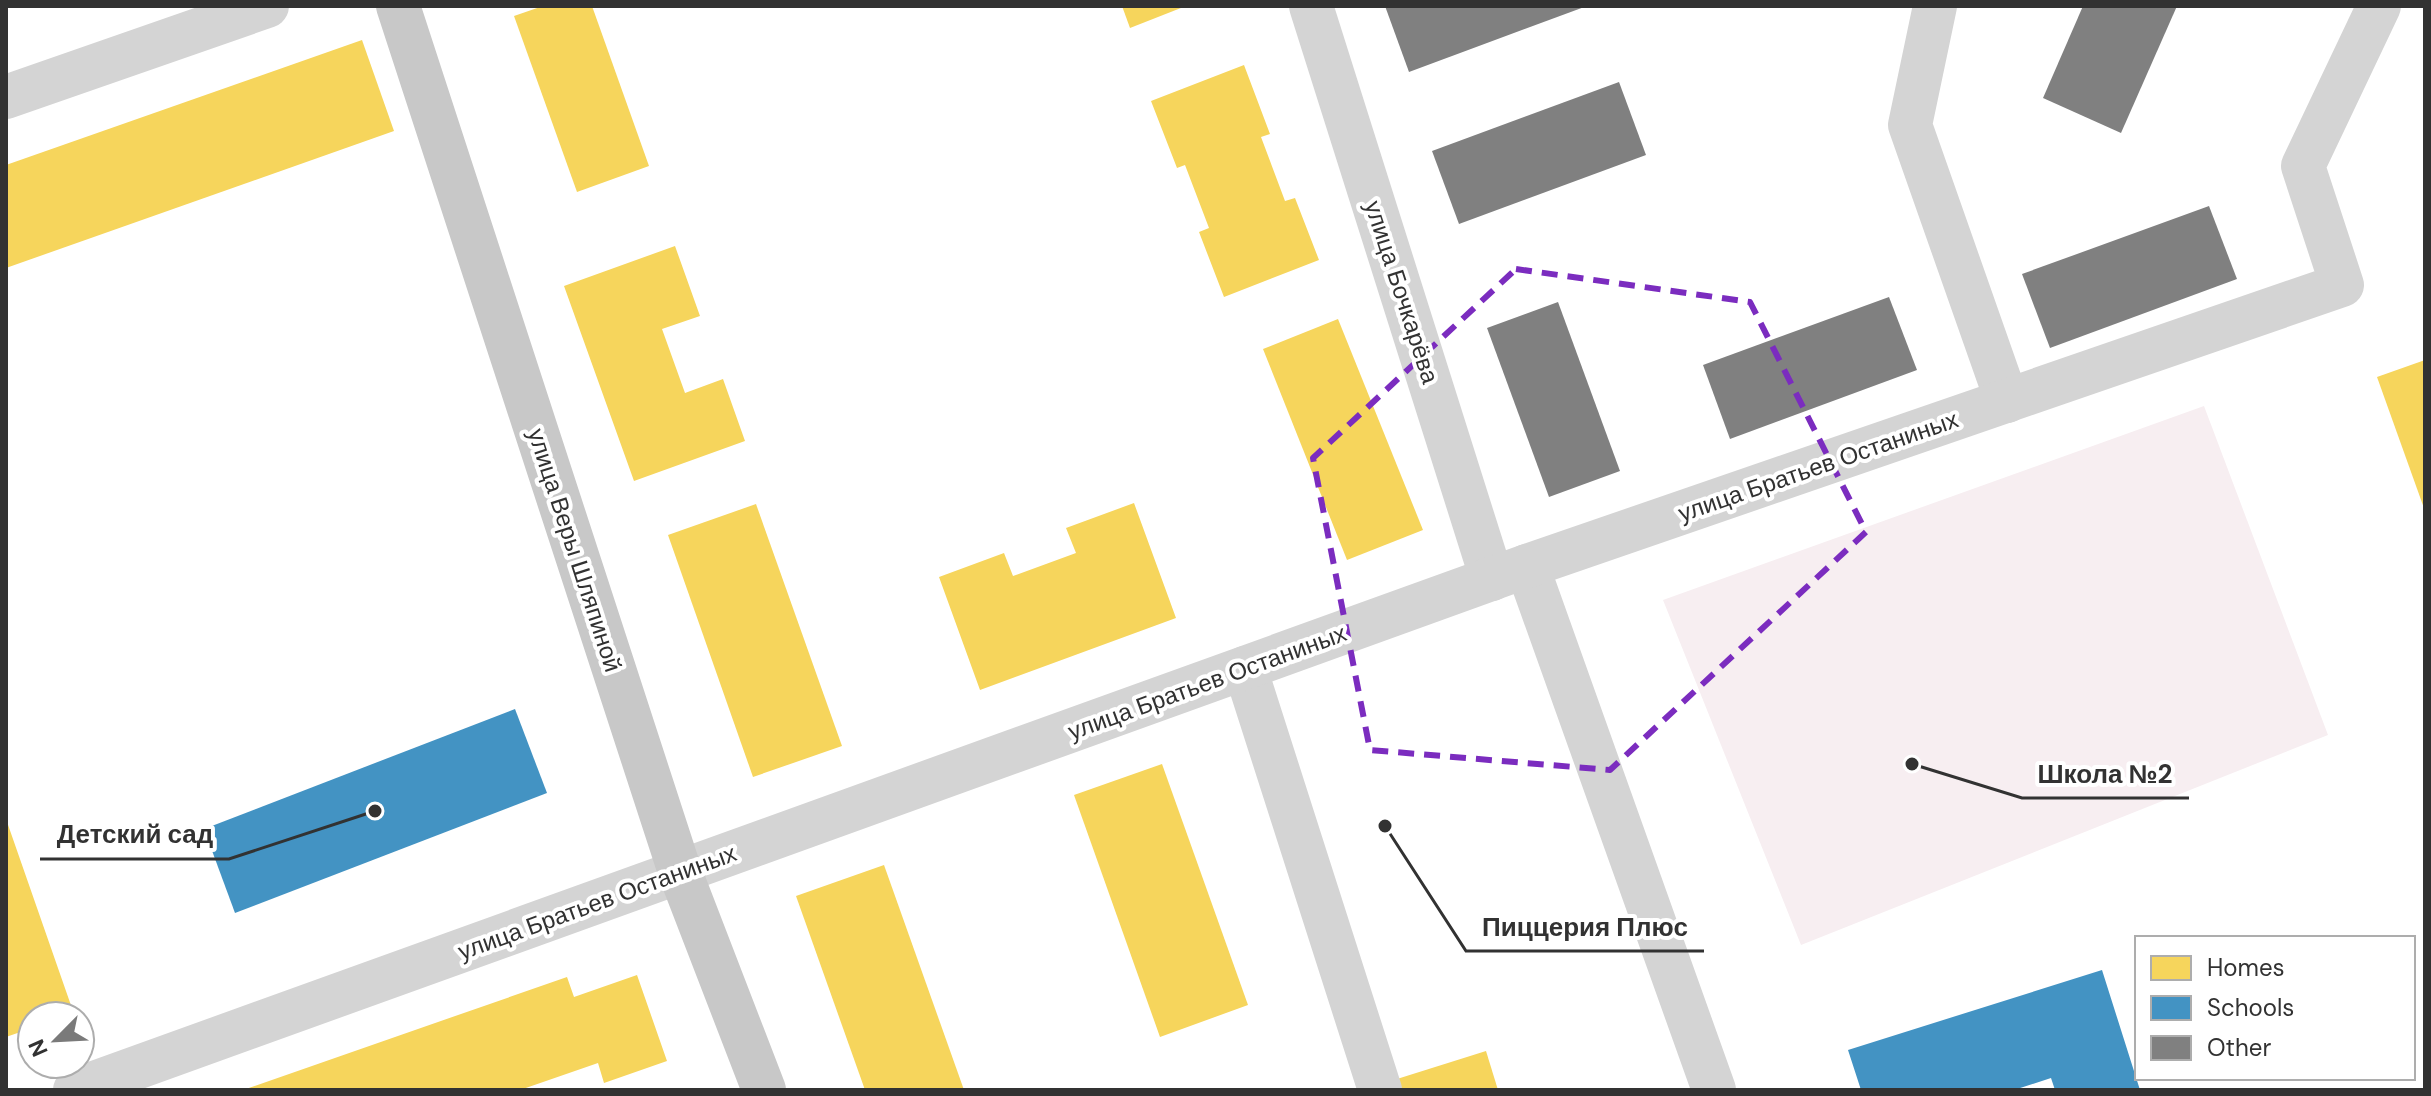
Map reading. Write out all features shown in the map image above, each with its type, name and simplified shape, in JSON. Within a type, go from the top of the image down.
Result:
[{"type":"main road","name":"улица Веры Шляпиной","points":[[398,6],[680,872],[764,1090]]},
{"type":"street","points":[[6,97],[267,6]]},
{"type":"street","name":"улица Бочкарёва","points":[[1311,6],[1510,572],[1714,1090]]},
{"type":"street","points":[[1935,6],[1910,125],[2007,401]]},
{"type":"street","name":"улица Братьев Останиных","points":[[75,1090],[1510,572],[2342,285],[2303,166],[2379,6]]},
{"type":"street","points":[[1245,668],[1380,1090]]},
{"type":"highlighted area","points":[[1516,269],[1750,302],[1866,532],[1610,770],[1370,750],[1313,458]]},
{"type":"shaded area","points":[[2204,406],[2328,735],[1801,945],[1663,600]]},
{"type":"building: Homes","points":[[543,6],[592,6],[649,166],[577,192],[514,16]]},
{"type":"building: Homes","points":[[1122,6],[1186,6],[1130,28]]},
{"type":"building: Homes","points":[[362,40],[394,131],[6,268],[6,165]]},
{"type":"building: Homes","points":[[1244,65],[1270,134],[1261,137],[1285,201],[1295,198],[1319,260],[1224,297],[1199,232],[1209,228],[1185,165],[1177,168],[1151,101]]},
{"type":"building: Homes","points":[[675,246],[700,316],[662,329],[685,393],[723,379],[745,441],[634,481],[564,286]]},
{"type":"building: Homes","points":[[1338,319],[1423,530],[1347,560],[1263,349]]},
{"type":"building: Homes","points":[[2425,360],[2425,511],[2377,377]]},
{"type":"building: Homes","points":[[1134,503],[1176,618],[980,690],[939,577],[1004,553],[1013,576],[1076,553],[1066,528]]},
{"type":"building: Homes","points":[[756,504],[842,746],[753,777],[668,535]]},
{"type":"building: Homes","points":[[1162,764],[1248,1005],[1160,1037],[1074,795]]},
{"type":"building: Homes","points":[[6,819],[69,1000],[16,1000],[16,1034],[6,1037]]},
{"type":"building: Homes","points":[[884,865],[964,1090],[865,1090],[796,896]]},
{"type":"building: Homes","points":[[637,975],[667,1061],[604,1083],[598,1063],[520,1090],[243,1090],[567,977],[574,997]]},
{"type":"building: Homes","points":[[1486,1051],[1498,1090],[1400,1090],[1397,1079]]},
{"type":"building: Schools","points":[[515,709],[547,793],[235,913],[204,829]]},
{"type":"building: Schools","points":[[2102,970],[2140,1090],[2055,1090],[2051,1078],[2014,1090],[1861,1090],[1848,1050]]},
{"type":"building: Other","points":[[1385,6],[1587,6],[1409,72]]},
{"type":"building: Other","points":[[2083,6],[2177,6],[2121,133],[2043,98]]},
{"type":"building: Other","points":[[1619,82],[1646,155],[1459,224],[1432,151]]},
{"type":"building: Other","points":[[2209,206],[2237,279],[2050,348],[2022,274]]},
{"type":"building: Other","points":[[1889,297],[1917,370],[1730,439],[1703,365]]},
{"type":"building: Other","points":[[1558,302],[1620,471],[1549,497],[1487,328]]},
{"type":"place","name":"Школа №2","points":[[1912,764]]},
{"type":"place","name":"Детский сад","points":[[375,811]]},
{"type":"place","name":"Пиццерия Плюс","points":[[1385,826]]}]
